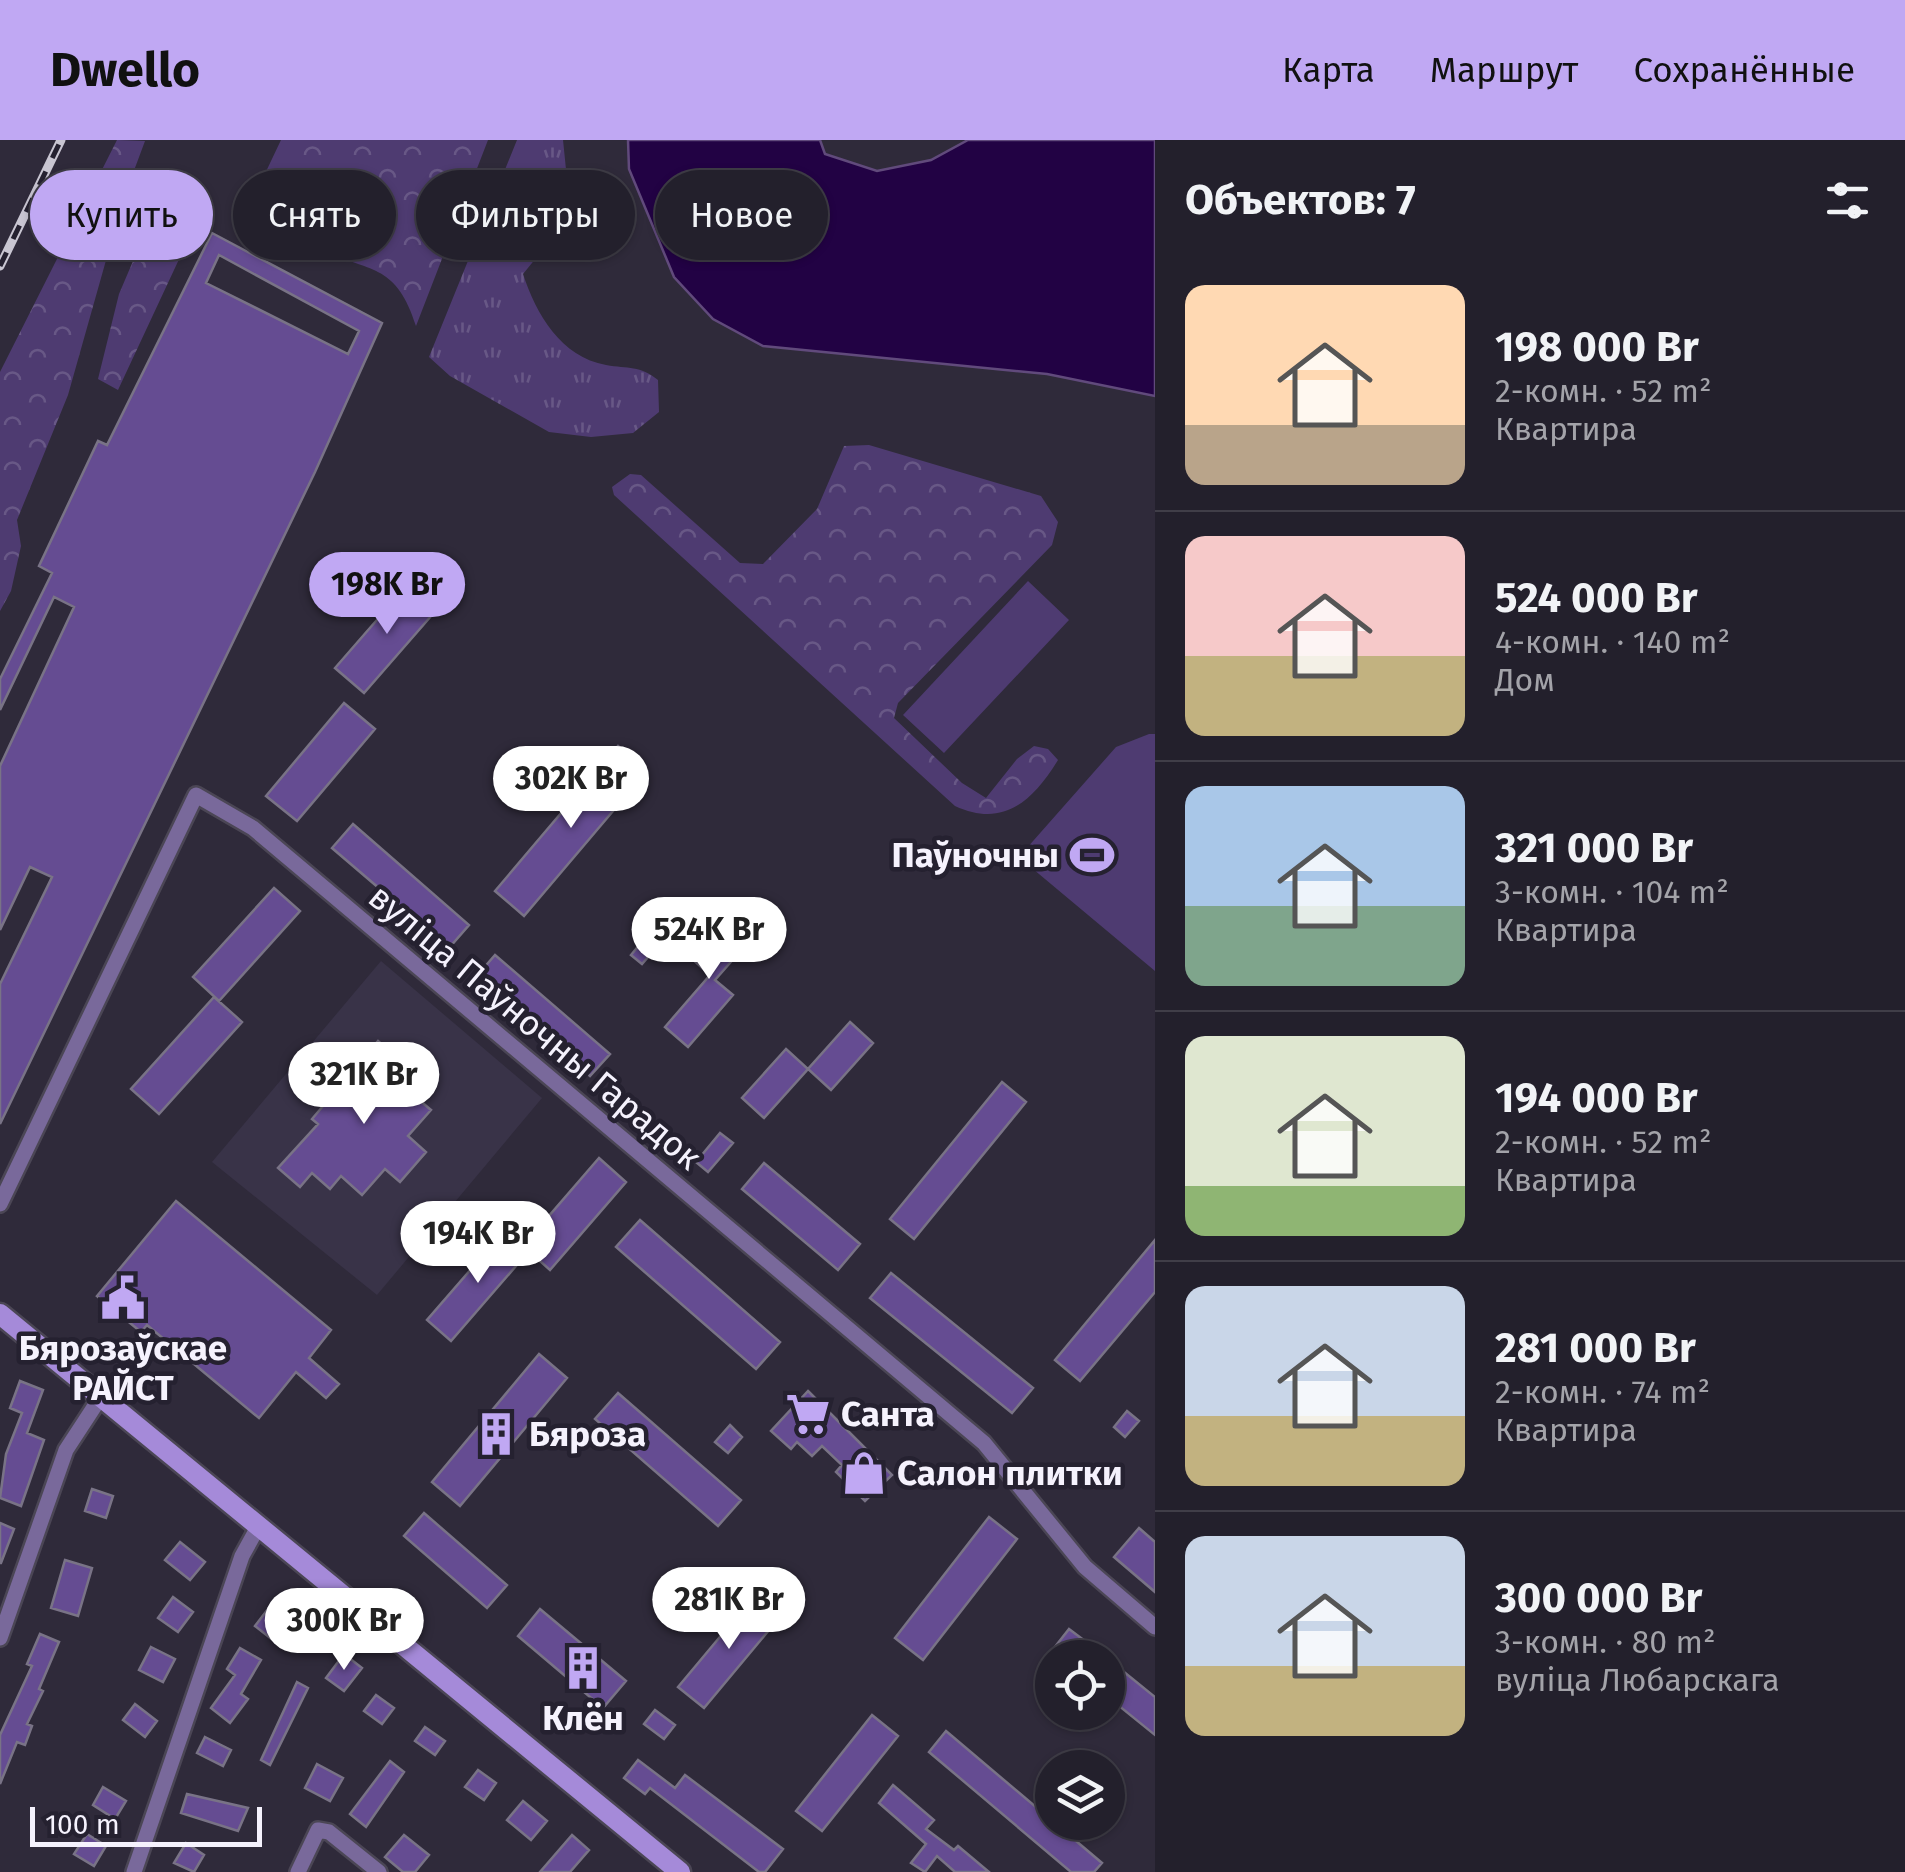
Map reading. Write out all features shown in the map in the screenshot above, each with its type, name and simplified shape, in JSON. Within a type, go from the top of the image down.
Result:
[{"type":"street","name":"вуліца Паўночны Гарадок","points":[[0,1204],[196,795],[253,828],[984,1443],[1084,1567],[1155,1627]]},
{"type":"street","points":[[0,1314],[680,1872]]},
{"type":"street","points":[[0,1638],[66,1450],[100,1398]]},
{"type":"street","points":[[134,1872],[242,1556],[258,1527]]},
{"type":"street","points":[[298,1872],[318,1830],[329,1832],[379,1872]]},
{"type":"shaded area","points":[[628,140],[820,140],[825,154],[877,171],[931,160],[968,140],[1155,140],[1155,396],[1047,374],[763,346],[713,319],[674,277],[667,260],[828,260],[828,170],[655,170],[655,231],[635,183],[635,170],[629,169]]},
{"type":"shaded area","points":[[381,961],[542,1098],[377,1295],[212,1162]]},
{"type":"green space","points":[[117,140],[145,141],[134,170],[102,170]]},
{"type":"green space","points":[[281,140],[488,140],[476,170],[416,170],[416,260],[442,260],[416,326],[407,303],[386,277],[347,260],[396,260],[396,170],[267,170]]},
{"type":"green space","points":[[517,140],[563,140],[566,170],[505,170]]},
{"type":"green space","points":[[56,260],[106,260],[68,395],[17,520],[21,546],[11,591],[0,611],[0,372]]},
{"type":"green space","points":[[133,260],[179,260],[118,390],[98,379],[119,294]]},
{"type":"green space","points":[[468,260],[534,260],[523,274],[553,332],[590,360],[639,370],[658,380],[659,412],[633,433],[591,437],[549,432],[450,376],[429,357]]},
{"type":"green space","points":[[869,445],[1041,496],[1058,522],[1052,545],[898,703],[894,718],[962,783],[986,798],[1017,759],[1034,746],[1048,749],[1058,760],[1048,775],[1027,799],[1002,812],[972,812],[955,806],[614,495],[612,487],[630,474],[641,475],[740,563],[763,564],[817,509],[844,446]]},
{"type":"green space","points":[[1028,581],[1069,620],[944,753],[903,715]]},
{"type":"green space","name":"Паўночны","points":[[1155,734],[1155,971],[1033,869],[1026,849],[1116,747]]},
{"type":"building","points":[[213,234],[233,244],[233,260],[263,260],[382,323],[315,472],[0,1124],[0,984],[52,877],[30,867],[0,930],[0,766],[74,607],[54,597],[0,710],[0,679],[52,573],[39,566],[98,441],[107,445],[199,260],[213,260]],"holes":[[[219,255],[359,331],[348,354],[206,283]]]},
{"type":"building","points":[[410,582],[439,607],[364,693],[335,668]]},
{"type":"building","points":[[344,703],[375,729],[297,821],[266,796]]},
{"type":"building","points":[[618,746],[647,771],[524,916],[495,891]]},
{"type":"building","points":[[353,824],[469,925],[449,948],[332,848]]},
{"type":"building","points":[[274,888],[300,911],[219,1001],[193,977]]},
{"type":"building","points":[[727,917],[752,938],[715,980],[733,995],[688,1047],[665,1027],[710,975],[691,958]]},
{"type":"building","points":[[645,938],[657,947],[642,964],[631,955]]},
{"type":"building","points":[[495,955],[610,1054],[590,1076],[475,978]]},
{"type":"building","points":[[214,997],[242,1022],[159,1114],[131,1089]]},
{"type":"building","points":[[850,1022],[873,1043],[831,1090],[808,1069]]},
{"type":"building","points":[[378,1041],[424,1082],[412,1094],[431,1110],[408,1136],[426,1152],[400,1182],[385,1169],[362,1195],[341,1176],[330,1189],[312,1173],[300,1187],[278,1168],[318,1124],[312,1119]]},
{"type":"building","points":[[786,1049],[808,1069],[764,1118],[742,1098]]},
{"type":"building","points":[[1002,1082],[1026,1102],[914,1239],[890,1219]]},
{"type":"building","points":[[720,1133],[733,1143],[708,1172],[696,1162]]},
{"type":"building","points":[[599,1158],[626,1182],[550,1270],[523,1246]]},
{"type":"building","points":[[764,1163],[860,1244],[838,1270],[742,1189]]},
{"type":"building","points":[[176,1201],[331,1330],[309,1358],[339,1384],[326,1398],[296,1372],[259,1418],[147,1325],[141,1332],[97,1296]]},
{"type":"building","points":[[640,1220],[780,1342],[756,1369],[616,1247]]},
{"type":"building","points":[[505,1230],[529,1251],[451,1341],[427,1320]]},
{"type":"building","points":[[1155,1240],[1155,1292],[1080,1381],[1055,1360]]},
{"type":"building","points":[[891,1273],[1033,1388],[1012,1413],[870,1298]]},
{"type":"building","name":"Бяроза","points":[[539,1354],[567,1378],[460,1506],[432,1482]]},
{"type":"building","points":[[20,1381],[43,1390],[27,1433],[44,1440],[21,1506],[0,1498],[6,1454],[22,1413],[10,1408]]},
{"type":"building","points":[[808,1391],[892,1475],[865,1501],[836,1472],[842,1465],[822,1446],[812,1456],[797,1442],[791,1449],[771,1431]]},
{"type":"building","points":[[618,1393],[741,1500],[718,1526],[595,1419]]},
{"type":"building","points":[[1127,1411],[1139,1421],[1125,1437],[1114,1427]]},
{"type":"building","points":[[730,1425],[742,1437],[728,1453],[715,1442]]},
{"type":"building","points":[[92,1489],[113,1496],[106,1518],[85,1511]]},
{"type":"building","points":[[424,1513],[507,1585],[487,1608],[404,1536]]},
{"type":"building","points":[[989,1517],[1017,1539],[923,1660],[895,1638]]},
{"type":"building","points":[[0,1523],[14,1529],[1,1563],[0,1563]]},
{"type":"building","points":[[1139,1528],[1155,1542],[1155,1592],[1114,1557]]},
{"type":"building","points":[[180,1542],[205,1562],[190,1580],[165,1560]]},
{"type":"building","points":[[65,1560],[92,1568],[78,1616],[51,1608]]},
{"type":"building","points":[[755,1595],[780,1617],[704,1708],[678,1687]]},
{"type":"building","points":[[173,1597],[193,1612],[178,1632],[158,1618]]},
{"type":"building","points":[[271,1605],[290,1620],[274,1641],[255,1626]]},
{"type":"building","name":"Клён","points":[[540,1609],[626,1681],[603,1708],[518,1636]]},
{"type":"building","points":[[1069,1629],[1083,1640],[1060,1640]]},
{"type":"building","points":[[40,1634],[59,1642],[27,1724],[32,1726],[25,1745],[17,1742],[0,1784],[0,1735],[32,1666],[27,1664]]},
{"type":"building","points":[[151,1647],[175,1659],[163,1682],[139,1670]]},
{"type":"building","points":[[240,1648],[261,1660],[241,1694],[248,1699],[230,1723],[211,1708],[235,1675],[227,1669]]},
{"type":"building","points":[[344,1654],[362,1668],[344,1691],[326,1678]]},
{"type":"building","points":[[1125,1673],[1155,1697],[1155,1735],[1125,1711]]},
{"type":"building","points":[[297,1682],[308,1688],[270,1765],[261,1760]]},
{"type":"building","points":[[376,1695],[394,1708],[382,1724],[364,1711]]},
{"type":"building","points":[[135,1704],[157,1721],[145,1737],[123,1720]]},
{"type":"building","points":[[655,1710],[675,1725],[664,1739],[644,1724]]},
{"type":"building","points":[[872,1715],[898,1736],[822,1831],[796,1811]]},
{"type":"building","points":[[425,1727],[445,1741],[435,1755],[415,1741]]},
{"type":"building","points":[[946,1731],[1035,1806],[1035,1840],[1075,1840],[1102,1863],[1094,1872],[1071,1872],[929,1752]]},
{"type":"building","points":[[205,1737],[231,1750],[223,1766],[197,1753]]},
{"type":"building","points":[[638,1760],[675,1788],[685,1775],[783,1849],[765,1872],[759,1872],[650,1788],[645,1794],[624,1778]]},
{"type":"building","points":[[390,1761],[404,1772],[366,1827],[350,1814]]},
{"type":"building","points":[[317,1764],[343,1778],[330,1801],[305,1788]]},
{"type":"building","points":[[478,1770],[496,1783],[484,1800],[465,1787]]},
{"type":"building","points":[[893,1785],[934,1820],[926,1829],[954,1850],[958,1846],[989,1872],[955,1872],[937,1856],[925,1872],[911,1863],[926,1844],[879,1803]]},
{"type":"building","points":[[103,1787],[126,1801],[115,1819],[93,1805]]},
{"type":"building","points":[[187,1794],[248,1808],[238,1831],[181,1813]]},
{"type":"building","points":[[523,1801],[547,1821],[531,1840],[507,1820]]},
{"type":"building","points":[[87,1834],[106,1846],[94,1866],[74,1854]]},
{"type":"building","points":[[404,1835],[429,1855],[415,1872],[403,1872],[385,1857]]},
{"type":"building","points":[[572,1835],[589,1850],[570,1872],[540,1872]]},
{"type":"building","points":[[186,1843],[204,1855],[194,1872],[174,1863]]},
{"type":"railway","points":[[0,266],[61,140]]},
{"type":"place","name":"Паўночны","points":[[1092,855]]},
{"type":"place","name":"Бярозаўскае РАЙСТ","points":[[123,1298]]},
{"type":"place","name":"Санта","points":[[808,1414]]},
{"type":"place","name":"Бяроза","points":[[496,1434]]},
{"type":"place","name":"Салон плитки","points":[[864,1473]]},
{"type":"place","name":"Клён","points":[[583,1668]]}]
